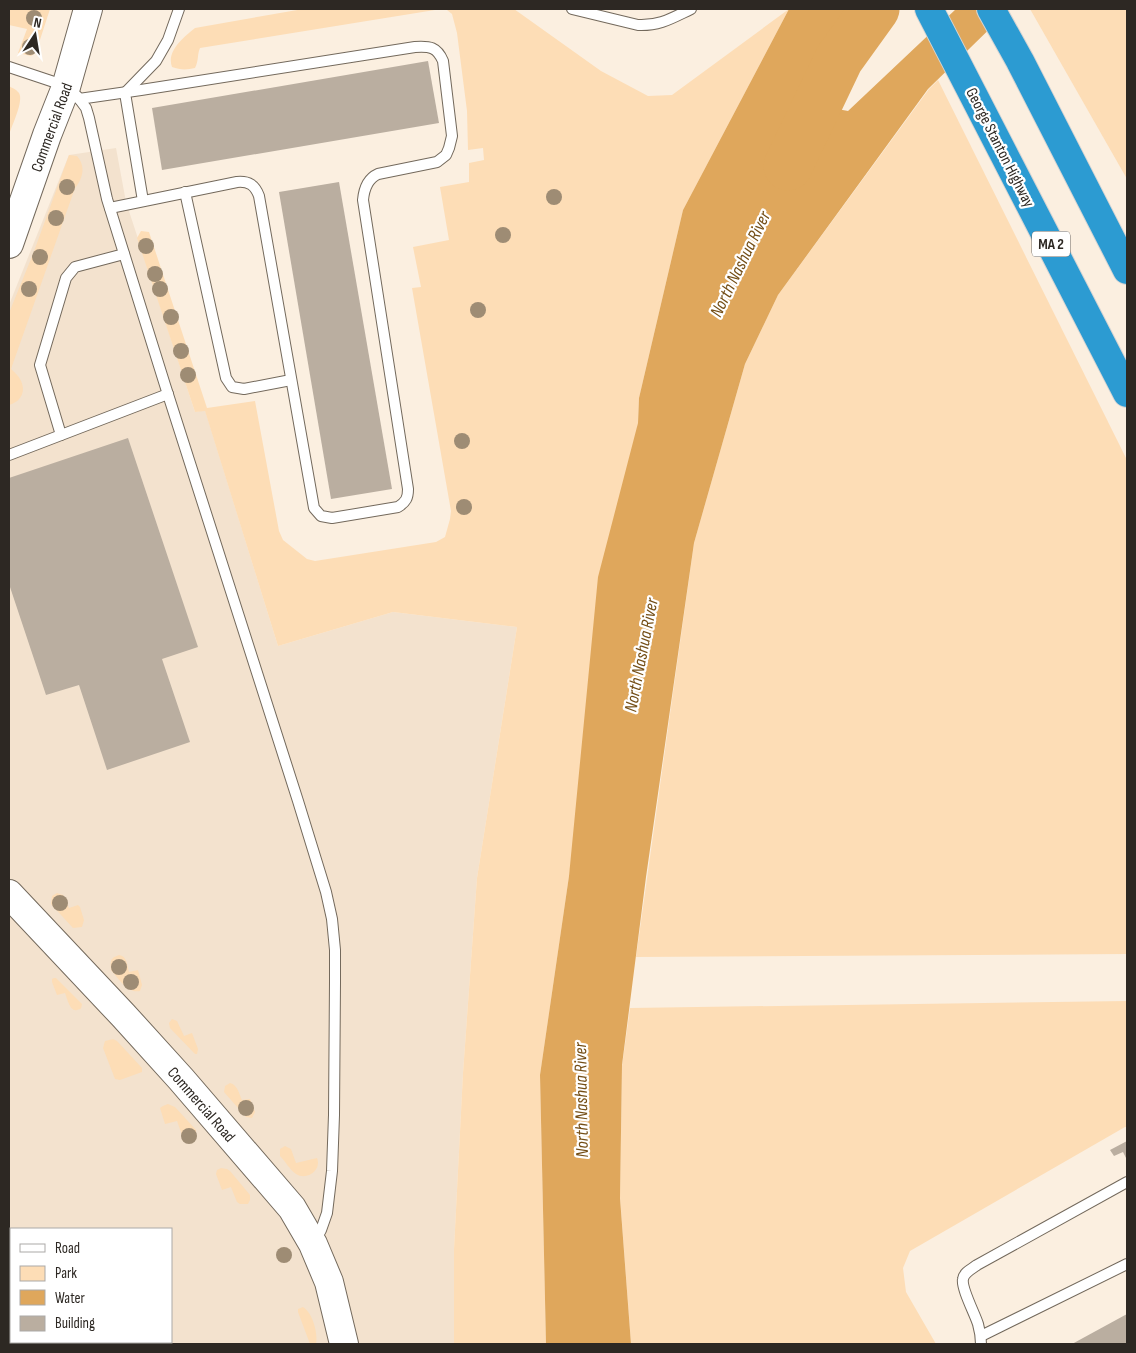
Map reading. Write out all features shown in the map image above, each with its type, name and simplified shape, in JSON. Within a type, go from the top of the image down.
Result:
[{"type":"highway","name":"George Stanton Highway","points":[[928,9],[975,96],[1127,393]]},
{"type":"highway","points":[[991,9],[1020,61],[1127,270]]},
{"type":"street","name":"Commercial Road","points":[[9,244],[47,135],[73,93],[88,9]]},
{"type":"street","name":"Commercial Road","points":[[9,894],[181,1079],[292,1208],[313,1244],[329,1282],[344,1344]]},
{"type":"lane","points":[[125,93],[156,61],[168,40],[179,9]]},
{"type":"lane","points":[[572,9],[648,26],[661,23],[691,9]]},
{"type":"lane","points":[[9,67],[73,93],[125,93],[415,46],[430,47],[441,55],[452,136],[450,148],[443,158],[437,162],[373,176],[365,187],[363,200],[408,489],[407,500],[404,504],[398,507],[332,518],[321,516],[314,508],[257,190],[251,184],[242,181],[110,208]]},
{"type":"lane","points":[[73,93],[86,108],[90,118],[110,208],[326,892],[332,919],[336,999],[332,1171],[327,1213],[321,1230],[313,1244]]},
{"type":"lane","points":[[125,93],[143,201]]},
{"type":"lane","points":[[186,192],[226,378],[232,387],[244,390],[291,380]]},
{"type":"lane","points":[[61,435],[40,365],[66,278],[75,267],[124,254]]},
{"type":"lane","points":[[9,455],[168,394]]},
{"type":"lane","points":[[1127,1182],[977,1265],[968,1271],[963,1279],[964,1288],[979,1325],[981,1340],[1127,1264]]},
{"type":"shaded area","points":[[116,148],[126,202],[195,412],[205,410],[278,646],[393,612],[517,627],[477,878],[463,1073],[454,1249],[454,1344],[9,1344],[9,305],[69,155]]},
{"type":"green space","points":[[9,9],[50,9],[37,49],[31,56],[18,53],[27,29],[9,25]]},
{"type":"green space","points":[[303,9],[441,9],[200,48],[195,68],[178,69],[172,67],[171,61],[174,50],[181,40],[195,28]]},
{"type":"green space","points":[[442,9],[514,9],[601,71],[648,96],[672,95],[789,9],[683,210],[639,398],[638,423],[540,1075],[546,1344],[454,1344],[454,1249],[463,1073],[477,878],[517,627],[393,612],[278,646],[205,411],[195,412],[137,238],[141,231],[149,232],[207,408],[255,401],[279,531],[283,540],[307,559],[315,561],[436,542],[445,537],[451,511],[412,288],[421,287],[413,247],[449,240],[440,187],[469,182],[469,163],[484,160],[483,148],[468,150],[467,111],[457,33],[452,14]]},
{"type":"green space","points":[[1030,9],[1127,9],[1127,179]]},
{"type":"green space","points":[[938,80],[1127,460],[1127,954],[636,957],[694,543],[745,364],[778,295],[929,89]]},
{"type":"green space","points":[[9,86],[19,93],[20,102],[9,135]]},
{"type":"green space","points":[[69,155],[77,156],[80,160],[82,176],[75,188],[11,369],[22,383],[23,392],[20,399],[9,405],[9,313]]},
{"type":"green space","points":[[57,893],[63,895],[69,908],[78,905],[80,907],[84,920],[82,927],[73,928],[51,904],[52,896]]},
{"type":"green space","points":[[119,955],[125,959],[129,972],[138,970],[142,985],[140,991],[127,988],[111,970],[111,960]]},
{"type":"green space","points":[[54,978],[82,1004],[81,1009],[72,1009],[65,993],[57,995],[52,982]]},
{"type":"green space","points":[[1127,1001],[1127,1127],[910,1251],[903,1268],[906,1292],[936,1344],[631,1344],[620,1197],[622,1066],[630,1008]]},
{"type":"green space","points":[[172,1019],[177,1021],[184,1036],[192,1033],[198,1049],[197,1054],[170,1028],[169,1023]]},
{"type":"green space","points":[[113,1039],[142,1068],[142,1072],[120,1080],[115,1079],[103,1048],[105,1041]]},
{"type":"green space","points":[[230,1083],[237,1088],[242,1100],[250,1099],[255,1112],[252,1118],[246,1117],[224,1092],[225,1086]]},
{"type":"green space","points":[[168,1104],[175,1107],[196,1130],[193,1139],[183,1138],[177,1121],[165,1124],[160,1108]]},
{"type":"green space","points":[[285,1146],[291,1149],[296,1163],[317,1158],[318,1162],[315,1170],[305,1176],[296,1174],[280,1156],[280,1149]]},
{"type":"green space","points":[[221,1168],[230,1171],[250,1195],[248,1204],[237,1202],[231,1187],[222,1190],[216,1174],[217,1170]]},
{"type":"green space","points":[[303,1307],[310,1314],[314,1324],[316,1344],[310,1344],[298,1312],[298,1309]]},
{"type":"water","points":[[789,9],[858,9],[831,53],[811,104],[848,111],[956,9],[1010,9],[928,89],[778,295],[745,364],[694,543],[646,877],[622,1065],[620,1198],[631,1344],[546,1344],[540,1075],[569,876],[598,577],[638,423],[639,398],[683,210]]},
{"type":"building","points":[[428,61],[439,123],[162,170],[152,108]]},
{"type":"building","points":[[339,182],[392,489],[331,499],[279,192]]},
{"type":"building","points":[[128,438],[198,647],[162,659],[190,742],[107,770],[79,685],[46,695],[9,584],[9,478]]},
{"type":"building","points":[[1127,1141],[1127,1157],[1123,1152],[1114,1156],[1110,1150]]},
{"type":"building","points":[[1127,1314],[1127,1344],[1072,1344]]},
{"type":"waterway","name":"North Nashua River","points":[[788,166],[839,59],[875,9]]}]
